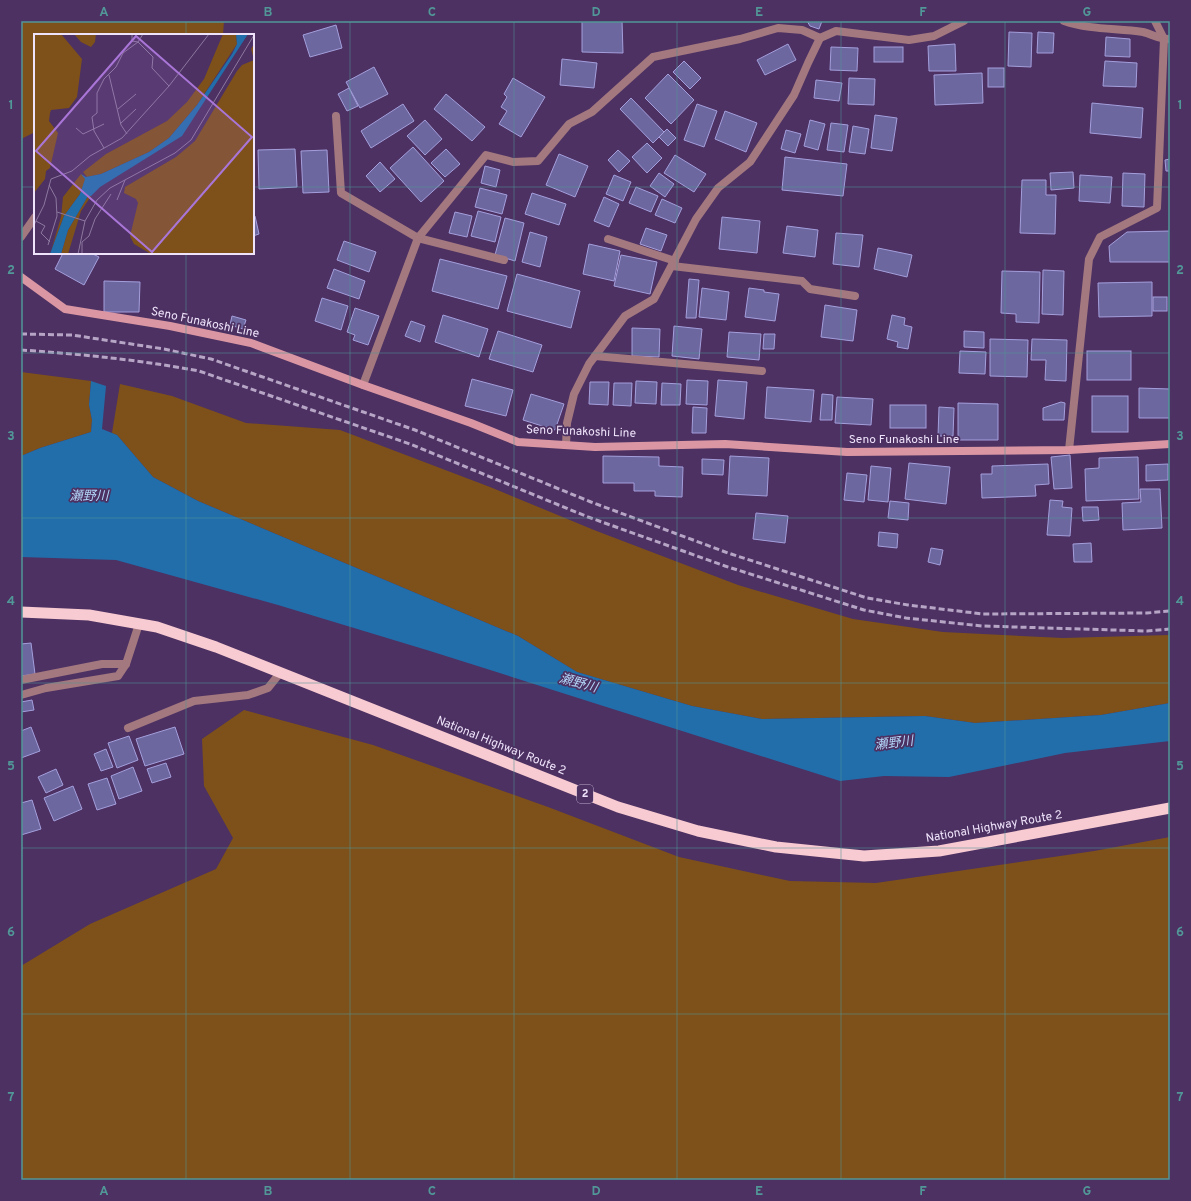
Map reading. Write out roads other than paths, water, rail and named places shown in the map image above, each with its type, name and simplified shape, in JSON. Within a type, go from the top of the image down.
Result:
[{"type":"highway","name":"National Highway Route 2","points":[[21,612],[89,614],[157,627],[216,647],[618,807],[698,831],[776,847],[864,856],[939,851],[1170,808]]},
{"type":"main road","name":"Seno Funakoshi Line","points":[[21,277],[65,309],[170,326],[251,343],[471,423],[518,442],[596,447],[725,444],[847,452],[1069,450],[1170,444]]},
{"type":"street","points":[[566,445],[567,423],[574,394],[589,364],[625,316],[654,299],[696,219],[718,188],[750,162],[794,95],[820,38],[836,31],[909,40],[934,36],[964,21]]},
{"type":"street","points":[[1064,21],[1079,26],[1144,32],[1167,39]]},
{"type":"street","points":[[1069,450],[1089,259],[1100,237],[1157,208],[1167,39],[1155,21]]},
{"type":"street","points":[[363,385],[418,238],[486,154],[513,162],[538,161],[569,124],[592,112],[653,58],[740,39],[778,28],[802,30],[820,38]]},
{"type":"street","points":[[336,116],[341,193],[418,238],[504,260]]},
{"type":"street","points":[[21,237],[34,218]]},
{"type":"street","points":[[608,239],[673,264],[802,281],[810,289],[855,296]]},
{"type":"street","points":[[595,356],[762,371]]},
{"type":"street","points":[[21,695],[46,688],[118,676],[126,664],[139,624]]},
{"type":"street","points":[[21,680],[102,664],[126,664]]},
{"type":"street","points":[[128,728],[194,701],[248,695],[268,688],[280,673]]},
{"type":"water","name":"瀬野川","points":[[91,381],[106,386],[102,429],[117,435],[153,477],[198,501],[518,636],[577,672],[692,706],[762,719],[925,716],[975,723],[1101,715],[1170,703],[1170,741],[1065,753],[949,777],[884,776],[840,781],[430,651],[278,605],[116,560],[21,557],[21,456],[40,448],[91,432],[92,420],[89,405]]},
{"type":"railway","points":[[21,334],[72,335],[164,349],[211,359],[415,430],[591,502],[728,553],[867,598],[908,605],[983,614],[1147,613],[1170,611]]},
{"type":"railway","points":[[21,350],[110,358],[199,371],[410,444],[588,517],[725,566],[864,610],[906,618],[982,626],[1147,631],[1170,629]]}]
